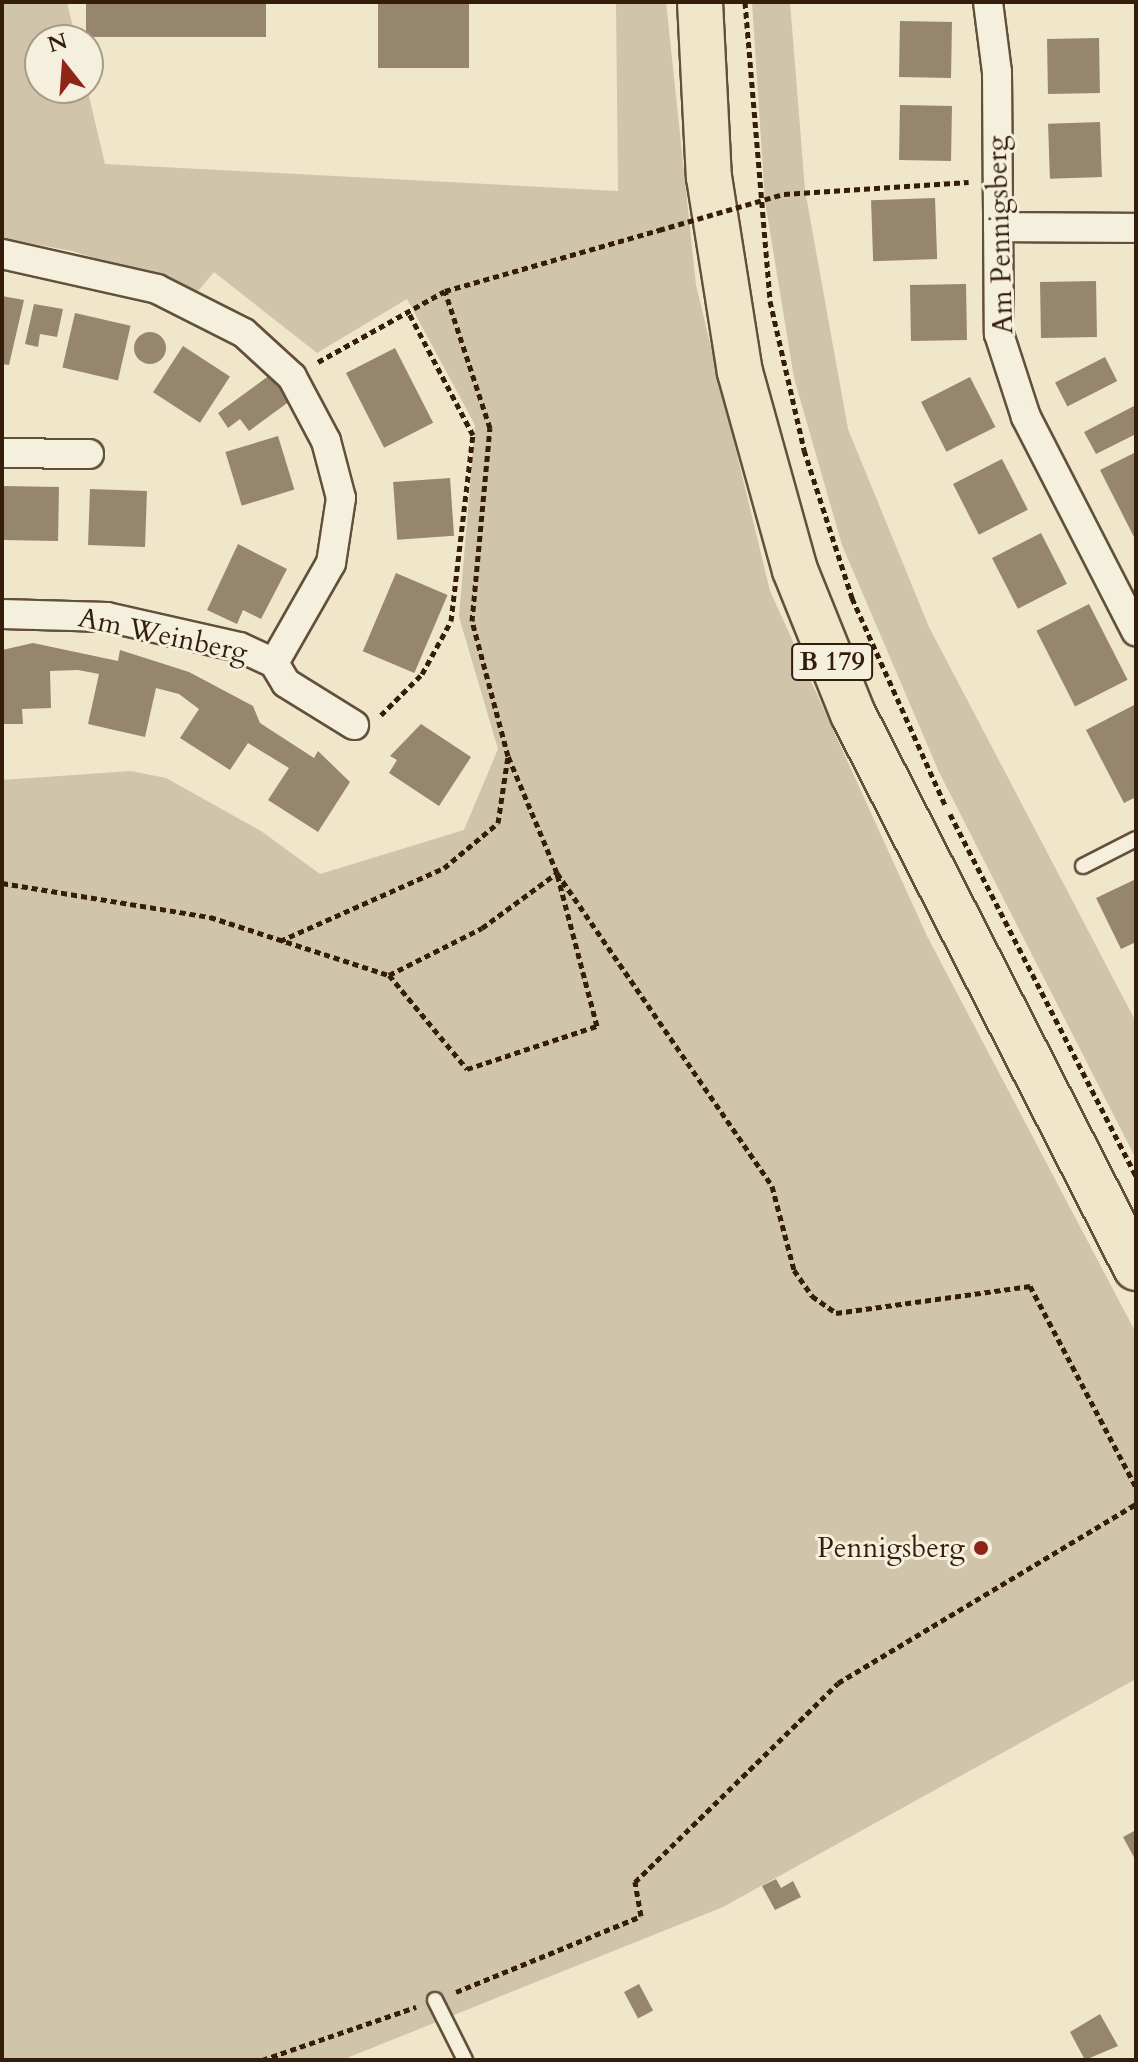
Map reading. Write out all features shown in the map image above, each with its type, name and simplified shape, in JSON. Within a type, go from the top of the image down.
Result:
[{"type":"main road","name":"B 179","points":[[700,2],[709,177],[740,372],[795,570],[860,728],[1136,1268]]},
{"type":"street","name":"Am Pennigsberg","points":[[988,2],[997,72],[994,181],[998,227],[999,334],[1026,417],[1136,631]]},
{"type":"street","points":[[998,227],[1136,228]]},
{"type":"street","name":"Am Weinberg","points":[[2,254],[157,289],[244,333],[292,377],[326,441],[341,498],[331,563],[274,663]]},
{"type":"street","points":[[2,453],[89,454]]},
{"type":"street","name":"Am Weinberg","points":[[2,614],[107,617],[239,647],[274,663],[286,683],[354,725]]},
{"type":"lane","points":[[1083,866],[1136,839]]},
{"type":"lane","points":[[435,2000],[465,2060]]},
{"type":"path","points":[[745,2],[770,301],[827,524],[945,804],[1136,1176]]},
{"type":"path","points":[[292,377],[445,291],[809,188],[994,181]]},
{"type":"path","points":[[2,883],[142,902],[389,975],[467,1069],[597,1026],[557,873],[508,756],[472,621],[490,428],[445,291]]},
{"type":"path","points":[[354,725],[386,713],[401,698],[451,621],[473,435],[408,311]]},
{"type":"path","points":[[279,941],[444,868],[498,823],[508,756]]},
{"type":"path","points":[[389,975],[482,928],[557,873]]},
{"type":"path","points":[[557,873],[772,1186],[794,1270],[812,1296],[836,1313],[1030,1286],[1136,1487]]},
{"type":"path","points":[[262,2060],[435,2000],[641,1916],[635,1882],[663,1861],[838,1683],[1136,1504]]},
{"type":"shaded area","points":[[2,2],[67,2],[72,24],[24,24],[24,104],[91,104],[105,164],[618,191],[616,2],[666,2],[696,285],[770,591],[927,936],[1136,1333],[1136,1679],[723,1907],[342,2060],[2,2060],[2,780],[131,771],[166,778],[261,831],[320,874],[464,830],[498,749],[459,617],[475,425],[407,299],[317,353],[214,272],[198,291],[72,251],[2,238]]},
{"type":"shaded area","points":[[752,2],[790,2],[805,190],[848,429],[929,627],[1136,1022],[1136,1159],[939,772],[842,545],[794,378],[765,201]]},
{"type":"building","points":[[86,2],[266,2],[266,37],[104,37],[104,24],[86,24]]},
{"type":"building","points":[[378,2],[469,2],[469,68],[378,68]]},
{"type":"building","points":[[900,21],[952,22],[951,78],[899,77]]},
{"type":"building","points":[[1099,38],[1100,93],[1048,94],[1047,39]]},
{"type":"building","points":[[900,105],[952,106],[951,161],[899,160]]},
{"type":"building","points":[[1100,122],[1102,177],[1050,179],[1048,124]]},
{"type":"building","points":[[935,198],[937,259],[873,261],[871,200]]},
{"type":"building","points":[[1096,281],[1097,337],[1041,338],[1040,282]]},
{"type":"building","points":[[966,284],[967,340],[911,341],[910,285]]},
{"type":"building","points":[[2,296],[24,300],[9,365],[2,364]]},
{"type":"building","points":[[34,304],[63,309],[57,337],[40,334],[38,347],[25,344]]},
{"type":"building","points":[[75,313],[131,326],[118,380],[62,368]]},
{"type":"building","points":[[150,332],[162,336],[166,348],[162,360],[150,364],[138,360],[134,348],[138,336]]},
{"type":"building","points":[[183,346],[230,376],[200,423],[153,392]]},
{"type":"building","points":[[395,348],[433,423],[384,448],[346,373]]},
{"type":"building","points":[[1105,357],[1117,381],[1067,406],[1055,382]]},
{"type":"building","points":[[270,375],[290,401],[249,431],[240,419],[228,428],[218,413]]},
{"type":"building","points":[[970,377],[995,427],[946,452],[921,402]]},
{"type":"building","points":[[1134,406],[1136,434],[1096,454],[1084,432]]},
{"type":"building","points":[[278,436],[294,490],[242,506],[225,452]]},
{"type":"building","points":[[1136,452],[1136,541],[1100,470]]},
{"type":"building","points":[[1002,459],[1028,510],[979,535],[953,484]]},
{"type":"building","points":[[450,478],[454,536],[397,540],[393,482]]},
{"type":"building","points":[[3,486],[59,487],[58,541],[2,540]]},
{"type":"building","points":[[90,489],[147,491],[145,547],[88,545]]},
{"type":"building","points":[[1041,533],[1067,584],[1018,609],[992,558]]},
{"type":"building","points":[[238,544],[287,569],[261,619],[243,610],[237,624],[207,610]]},
{"type":"building","points":[[396,573],[448,595],[414,673],[363,651]]},
{"type":"building","points":[[1089,604],[1128,680],[1075,707],[1036,631]]},
{"type":"building","points":[[33,643],[118,661],[120,650],[189,672],[253,706],[260,723],[314,758],[318,751],[350,782],[318,832],[268,800],[289,768],[248,743],[230,770],[180,738],[199,709],[179,694],[156,688],[145,737],[88,724],[99,674],[78,670],[50,671],[51,708],[22,709],[23,724],[2,724],[2,650]]},
{"type":"building","points":[[1136,704],[1136,797],[1124,803],[1086,730]]},
{"type":"building","points":[[421,724],[471,757],[439,806],[389,773],[397,760],[390,756]]},
{"type":"building","points":[[1136,879],[1136,942],[1121,949],[1096,898]]},
{"type":"building","points":[[1136,1830],[1136,1861],[1123,1837]]},
{"type":"building","points":[[776,1879],[781,1888],[793,1881],[801,1897],[775,1910],[762,1886]]},
{"type":"building","points":[[639,1984],[653,2010],[638,2018],[624,1992]]},
{"type":"building","points":[[1100,2014],[1118,2046],[1085,2060],[1070,2032]]},
{"type":"place","name":"Pennigsberg","points":[[981,1548]]}]
